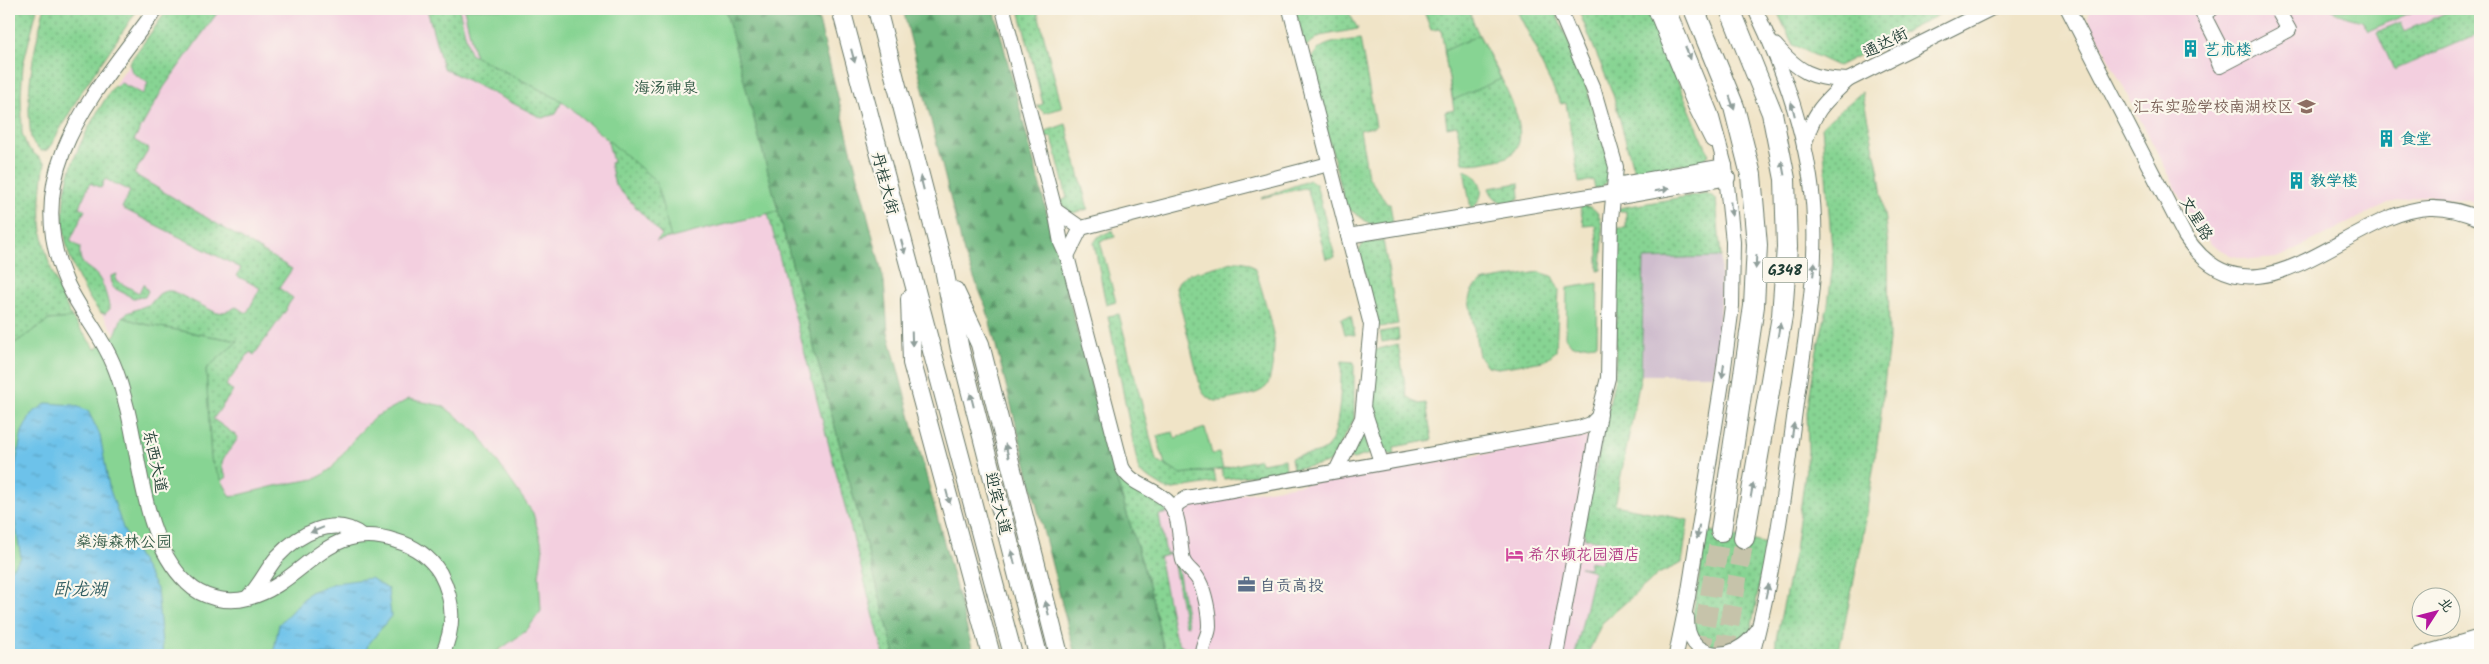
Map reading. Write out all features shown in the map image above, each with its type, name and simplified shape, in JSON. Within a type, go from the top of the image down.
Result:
[{"type":"highway","name":"G348","points":[[1694,9],[1734,107],[1751,175],[1757,245],[1754,306],[1721,531]]},
{"type":"highway","name":"G348","points":[[1730,9],[1772,113],[1785,179],[1787,247],[1782,316],[1744,538]]},
{"type":"main road","name":"丹桂大街","points":[[841,9],[909,273],[935,357]]},
{"type":"main road","points":[[878,9],[943,264],[980,344],[1059,655]]},
{"type":"main road","name":"迎宾大道","points":[[943,264],[960,350],[1038,655]]},
{"type":"main road","points":[[909,273],[912,363],[991,655]]},
{"type":"main road","name":"迎宾大道","points":[[935,357],[1012,655]]},
{"type":"street","name":"东西大道","points":[[156,9],[80,114],[59,161],[53,190],[52,222],[56,250],[65,279],[79,308],[107,350],[119,379],[145,496],[157,535],[172,564],[187,584],[214,598],[230,601],[245,599],[269,589],[324,550],[362,536],[380,535],[403,543],[422,553],[435,566],[447,586],[453,612],[448,642],[442,655]]},
{"type":"street","points":[[1003,9],[1055,210],[1061,243],[1067,256],[1122,467],[1128,476],[1165,500],[1174,514],[1183,559],[1188,569],[1199,581],[1208,621],[1208,631],[1203,643],[1202,655]]},
{"type":"street","points":[[1290,9],[1371,325],[1364,410],[1360,423],[1336,471]]},
{"type":"street","points":[[1556,655],[1608,378],[1616,167],[1600,109],[1586,69],[1559,9]]},
{"type":"street","points":[[1655,9],[1695,106],[1727,172]]},
{"type":"street","points":[[1668,9],[1711,114],[1727,172],[1733,242],[1732,306],[1688,597],[1676,655]]},
{"type":"street","points":[[1752,655],[1777,542],[1815,259],[1810,177],[1792,103],[1769,39],[1755,9]]},
{"type":"street","name":"通达街","points":[[1848,80],[1990,9]]},
{"type":"street","name":"文星路","points":[[2068,9],[2185,236],[2194,250],[2212,267],[2238,276],[2263,275],[2306,260],[2397,214],[2428,208],[2462,211],[2480,219]]},
{"type":"street","points":[[2212,9],[2202,14],[2223,53],[2216,56],[2220,66],[2288,30],[2277,9]]},
{"type":"street","points":[[1769,39],[1789,61],[1805,72],[1824,80],[1848,80]]},
{"type":"street","points":[[1803,151],[1810,125],[1818,109],[1848,80]]},
{"type":"street","points":[[1067,256],[1081,228],[1329,164]]},
{"type":"street","points":[[1348,236],[1727,172]]},
{"type":"street","points":[[1055,210],[1081,228]]},
{"type":"street","points":[[1364,410],[1381,462]]},
{"type":"street","points":[[1165,500],[1187,498],[1579,428],[1595,420],[1601,410]]},
{"type":"street","points":[[1174,514],[1177,504],[1187,498]]},
{"type":"street","points":[[245,599],[256,590],[279,555],[315,529],[328,526],[343,527],[353,529],[362,536]]},
{"type":"street","points":[[1688,597],[1687,624],[1690,637],[1697,646],[1706,652],[1730,654],[1740,650],[1750,640],[1761,619]]},
{"type":"street","points":[[1761,619],[1762,655]]},
{"type":"street","points":[[2418,655],[2480,637]]},
{"type":"street","points":[[2456,655],[2480,647]]},
{"type":"shaded area","points":[[168,9],[464,9],[475,56],[562,101],[656,182],[778,211],[895,655],[492,655],[499,652],[541,611],[539,576],[542,548],[357,435],[331,468],[321,476],[231,497],[211,461],[206,369],[116,335],[83,285],[72,264],[63,222],[65,186],[77,148],[113,87]]},
{"type":"shaded area","name":"汇东实验学校南湖校区","points":[[2090,9],[2480,9],[2480,206],[2468,201],[2429,195],[2388,203],[2278,258],[2251,260],[2230,255],[2212,245],[2197,229],[2087,17]]},
{"type":"shaded area","points":[[1721,257],[1719,338],[1713,375],[1641,375],[1644,259]]},
{"type":"shaded area","points":[[1604,434],[1583,529],[1614,541],[1590,655],[1165,655],[1150,589],[1125,514]]},
{"type":"green space","points":[[9,9],[37,9],[23,65],[21,95],[22,133],[27,147],[45,163],[42,186],[41,226],[54,278],[72,318],[49,320],[9,347]]},
{"type":"green space","points":[[44,9],[138,9],[82,91],[51,145],[47,150],[41,151],[31,138],[29,103],[33,57]]},
{"type":"green space","points":[[168,9],[220,9],[164,87],[134,140],[149,149],[134,174],[292,269],[279,288],[293,298],[254,355],[250,352],[226,385],[233,391],[213,419],[238,437],[223,460],[223,471],[227,477],[222,481],[211,461],[206,369],[238,341],[143,324],[122,317],[127,313],[150,304],[159,294],[165,291],[172,291],[217,313],[236,307],[247,313],[260,288],[237,276],[241,268],[122,208],[130,191],[105,179],[101,188],[90,183],[79,207],[85,210],[70,241],[80,247],[83,263],[96,274],[103,285],[110,309],[105,314],[101,313],[85,291],[78,277],[68,251],[64,226],[64,202],[68,178],[86,132],[113,87],[121,83],[143,94],[148,83],[132,72],[129,63]]},
{"type":"green space","points":[[427,9],[459,9],[470,54],[562,101],[556,114],[542,118],[443,68]]},
{"type":"green space","name":"海汤神泉","points":[[464,9],[725,9],[778,211],[671,238],[656,181],[562,101],[475,56]]},
{"type":"green space","points":[[725,9],[816,9],[884,281],[888,332],[974,655],[895,655]]},
{"type":"green space","points":[[903,9],[994,9],[1113,468],[1150,589],[1165,655],[1075,655],[986,307],[964,253]]},
{"type":"green space","points":[[1019,9],[1037,9],[1062,108],[1044,113],[1037,106],[1043,104]]},
{"type":"green space","points":[[1295,9],[1347,9],[1358,29],[1320,36],[1305,47]]},
{"type":"green space","points":[[1423,9],[1470,9],[1474,24],[1508,92],[1517,116],[1520,136],[1514,152],[1497,160],[1463,163],[1457,125],[1447,127],[1445,112],[1454,110],[1441,29],[1431,30]]},
{"type":"green space","points":[[1516,9],[1554,9],[1581,70],[1611,166],[1608,181],[1599,188],[1595,189],[1593,180],[1579,183],[1566,103],[1561,104],[1537,55],[1539,54]]},
{"type":"green space","points":[[1578,9],[1647,9],[1709,155],[1700,162],[1634,172],[1613,94]]},
{"type":"green space","points":[[1776,9],[1950,9],[1838,66],[1793,45]]},
{"type":"green space","points":[[2330,9],[2419,9],[2368,31],[2362,21],[2347,17]]},
{"type":"green space","points":[[2454,9],[2480,9],[2480,33],[2394,70],[2377,32],[2401,22],[2405,31]]},
{"type":"green space","points":[[1479,35],[1501,79],[1453,100],[1444,51]]},
{"type":"green space","points":[[1360,39],[1376,126],[1360,130],[1368,176],[1387,204],[1390,204],[1393,223],[1373,226],[1346,207],[1310,64],[1313,56],[1323,46]]},
{"type":"green space","points":[[743,77],[895,655],[884,655],[738,99]]},
{"type":"green space","points":[[713,92],[673,237],[656,241],[662,235],[615,185],[610,163],[613,162],[602,119]]},
{"type":"green space","points":[[1862,92],[1879,173],[1888,245],[1889,340],[1879,431],[1862,542],[1838,655],[1775,655],[1776,639],[1795,550],[1808,452],[1807,412],[1816,354],[1828,305],[1833,262],[1822,126]]},
{"type":"green space","points":[[1066,124],[1088,209],[1073,213],[1066,209],[1061,201],[1067,198],[1052,137],[1045,138],[1046,131]]},
{"type":"green space","points":[[1464,170],[1476,177],[1481,187],[1480,199],[1471,209]]},
{"type":"green space","points":[[1310,180],[1316,184],[1335,257],[1326,259],[1308,190],[1304,188],[1261,198]]},
{"type":"green space","points":[[1519,183],[1520,197],[1512,203],[1498,200],[1489,188]]},
{"type":"green space","points":[[1707,193],[1716,199],[1721,257],[1644,259],[1641,375],[1615,505],[1688,520],[1682,563],[1658,574],[1602,623],[1588,653],[1575,655],[1594,571],[1580,567],[1589,568],[1590,561],[1601,563],[1605,542],[1585,538],[1583,529],[1615,377],[1618,228],[1626,228],[1626,211],[1617,211],[1619,208]]},
{"type":"green space","points":[[1580,207],[1592,208],[1598,214],[1601,222],[1603,242],[1601,270],[1598,271],[1598,246],[1595,225],[1584,226]]},
{"type":"green space","points":[[1113,230],[1115,237],[1100,241],[1116,302],[1106,305],[1094,243],[1098,237]]},
{"type":"green space","points":[[1383,240],[1398,324],[1380,327],[1377,325],[1359,251],[1363,243]]},
{"type":"green space","points":[[1236,261],[1248,263],[1254,268],[1256,273],[1274,338],[1273,363],[1268,383],[1262,390],[1247,396],[1215,401],[1205,396],[1201,389],[1176,288],[1180,280],[1186,275]]},
{"type":"green space","points":[[1539,272],[1552,276],[1559,290],[1556,351],[1544,361],[1498,368],[1487,366],[1479,356],[1469,300],[1472,290],[1485,281]]},
{"type":"green space","points":[[117,274],[115,280],[139,293],[143,284],[148,291],[145,297],[133,298],[112,287],[111,276]]},
{"type":"green space","points":[[1598,283],[1597,344],[1572,346],[1566,338],[1567,288]]},
{"type":"green space","points":[[1119,314],[1156,460],[1180,474],[1214,471],[1216,482],[1168,490],[1139,472],[1108,316]]},
{"type":"green space","points":[[1351,316],[1355,335],[1345,334],[1341,318]]},
{"type":"green space","name":"燊海森林公园","points":[[122,317],[143,324],[238,341],[206,369],[211,461],[231,497],[321,476],[332,468],[357,435],[375,417],[409,399],[443,406],[477,432],[533,513],[543,548],[539,576],[541,611],[526,631],[492,655],[9,655],[9,347],[49,320],[72,318],[95,349],[115,335]]},
{"type":"green space","points":[[1398,329],[1399,339],[1382,342],[1380,332]]},
{"type":"green space","points":[[1398,344],[1407,396],[1419,404],[1426,403],[1432,440],[1394,447],[1395,456],[1384,452],[1369,411],[1375,350]]},
{"type":"green space","points":[[1342,361],[1354,362],[1354,419],[1331,461],[1293,469],[1291,458],[1320,452],[1330,444],[1339,409]]},
{"type":"green space","points":[[1205,428],[1212,454],[1219,453],[1223,469],[1180,474],[1165,465],[1157,436],[1173,432],[1175,438]]},
{"type":"green space","points":[[1360,433],[1365,433],[1370,454],[1353,459],[1350,457]]},
{"type":"green space","points":[[1260,459],[1261,463],[1285,459],[1286,471],[1224,479],[1221,469]]},
{"type":"green space","points":[[1113,468],[1120,479],[1167,510],[1167,513],[1159,515],[1166,554],[1175,552],[1188,626],[1185,625],[1172,554],[1159,557],[1175,636],[1179,643],[1194,655],[1165,655],[1150,589]]},
{"type":"green space","points":[[1707,530],[1767,544],[1751,630],[1736,646],[1710,648],[1698,636],[1693,625],[1692,620]]},
{"type":"water","name":"卧龙湖","points":[[47,403],[74,405],[88,411],[100,435],[109,487],[124,531],[157,589],[163,655],[9,655],[9,571],[21,558],[10,492],[22,432],[31,414]]},
{"type":"water","points":[[371,578],[388,589],[391,616],[368,645],[365,655],[273,655],[279,624],[310,592],[335,583]]},
{"type":"tunnel","points":[[1700,655],[1721,531]]},
{"type":"tunnel","points":[[1724,655],[1744,538]]},
{"type":"place","name":"艺术楼","points":[[2190,49]]},
{"type":"place","name":"汇东实验学校南湖校区","points":[[2307,106]]},
{"type":"place","name":"食堂","points":[[2386,138]]},
{"type":"place","name":"教学楼","points":[[2296,180]]},
{"type":"place","name":"希尔顿花园酒店","points":[[1514,554]]},
{"type":"place","name":"自贡高投","points":[[1246,585]]}]
